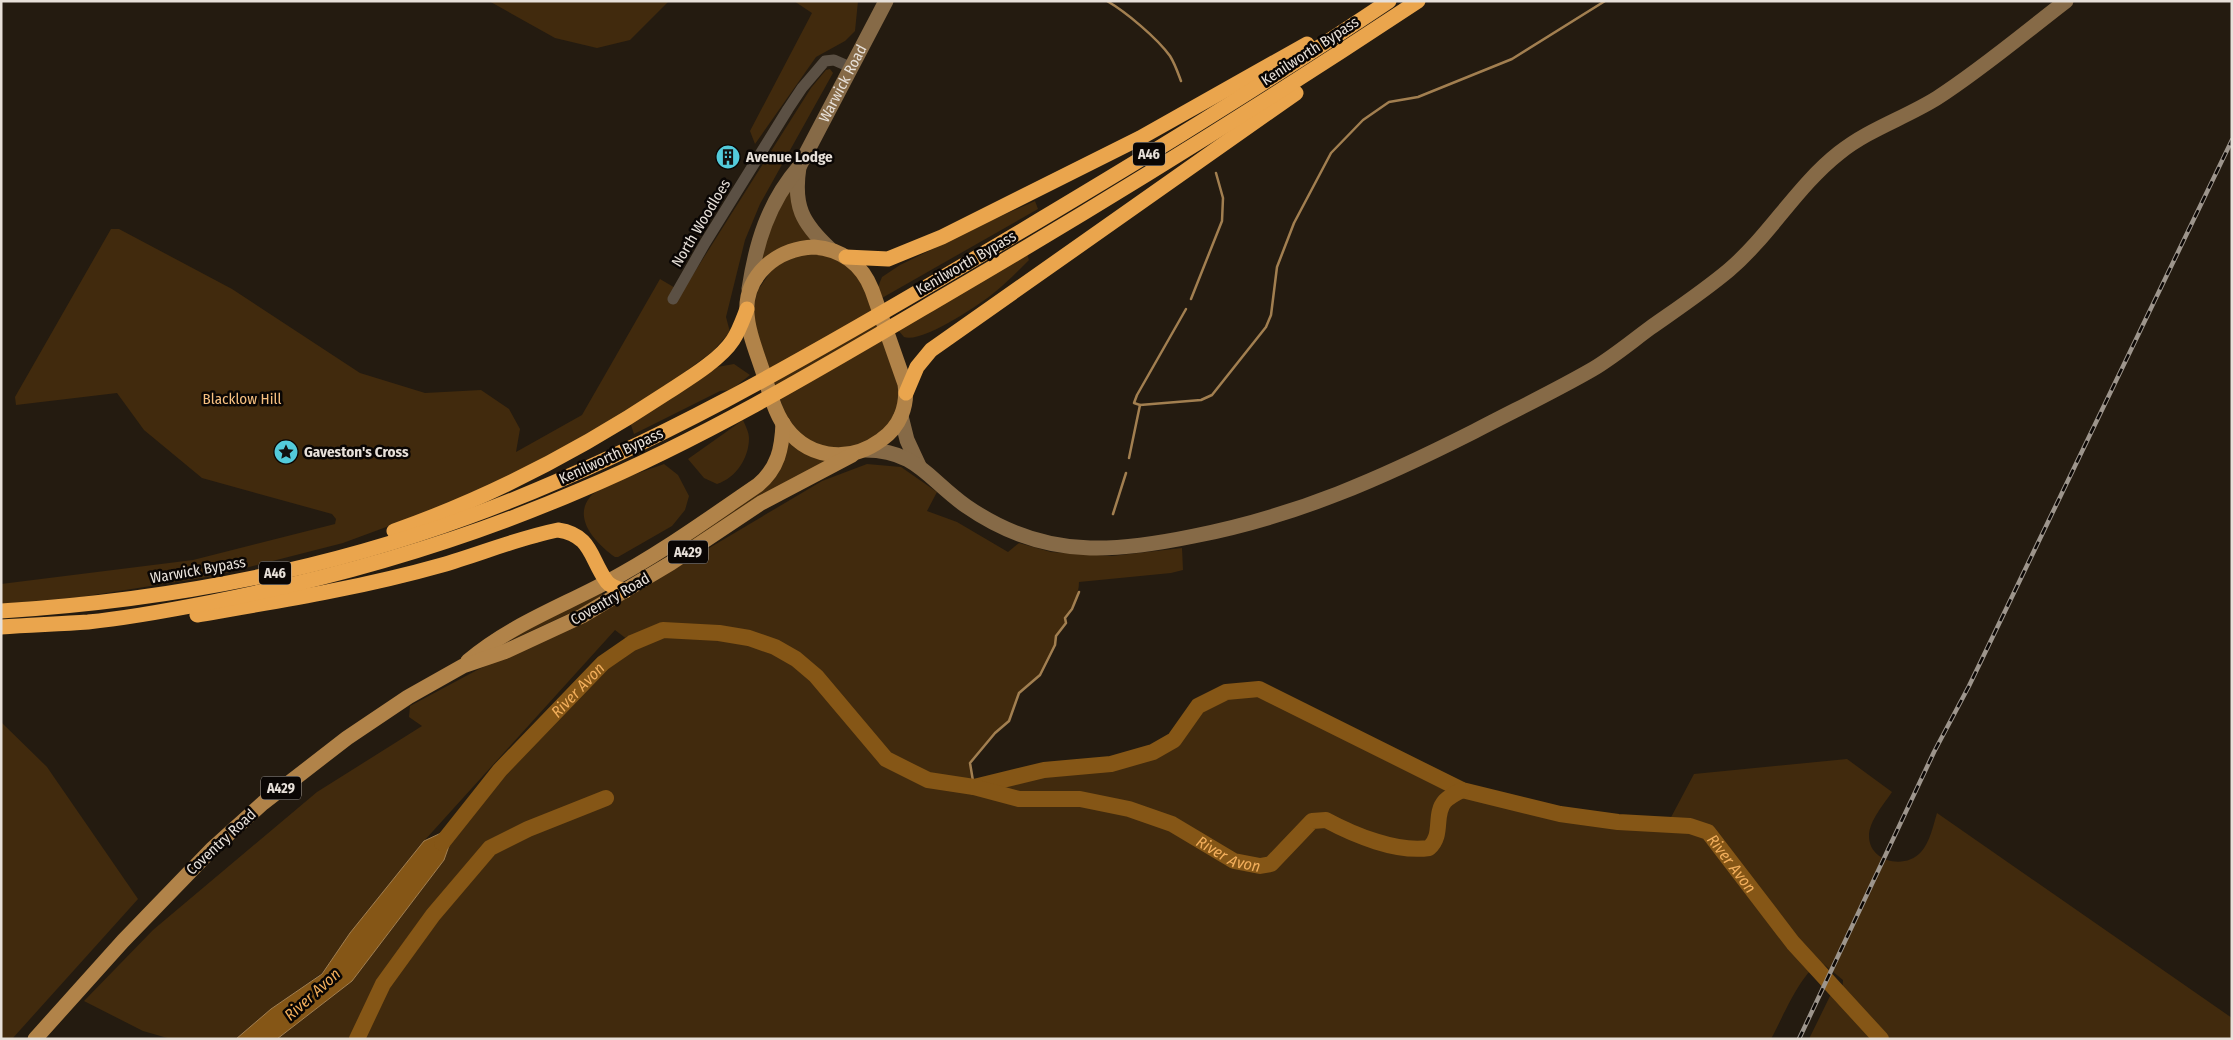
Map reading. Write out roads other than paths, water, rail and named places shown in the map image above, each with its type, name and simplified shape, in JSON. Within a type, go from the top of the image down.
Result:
[{"type":"highway","points":[[846,256],[881,260],[896,257],[942,238],[1140,138],[1335,27],[1387,1]]},
{"type":"highway","name":"Kenilworth Bypass","points":[[538,489],[619,454],[734,396],[905,300],[1145,157],[1282,71],[1387,1]]},
{"type":"highway","name":"Kenilworth Bypass","points":[[90,622],[184,607],[272,590],[405,554],[511,519],[584,489],[656,455],[742,410],[914,314],[1179,156],[1418,1]]},
{"type":"highway","points":[[906,393],[917,368],[931,350],[1425,1]]},
{"type":"highway","points":[[276,572],[404,528],[465,503],[523,477],[573,450],[658,398],[720,355],[734,340],[747,309]]},
{"type":"highway","name":"Warwick Bypass","points":[[1,611],[143,598],[226,584],[433,529],[538,489]]},
{"type":"highway","name":"A46","points":[[1,627],[154,620],[327,592],[441,565],[558,530],[570,533],[581,540],[592,554],[607,582]]},
{"type":"highway","points":[[607,582],[625,591]]},
{"type":"main road","name":"Warwick Road","points":[[749,289],[756,246],[775,201],[799,167],[886,1]]},
{"type":"main road","points":[[919,466],[907,440],[901,416],[906,393],[899,364],[870,284],[846,256],[830,249],[807,248],[784,254],[764,268],[749,289],[747,309],[751,334],[782,423],[797,439],[813,449],[836,455],[888,451],[919,466],[959,501],[1004,528],[1048,543],[1091,548],[1155,543],[1225,530],[1295,510],[1372,482],[1536,400],[1602,362],[1729,270],[1757,243],[1810,180],[1848,146],[1875,129],[1926,104],[1959,84],[2066,1]]},
{"type":"main road","name":"Warwick Road","points":[[799,167],[796,189],[800,213],[809,228],[830,249]]},
{"type":"main road","name":"Coventry Road","points":[[463,666],[504,652],[582,616],[671,563],[761,502],[884,438],[901,416]]},
{"type":"main road","name":"Coventry Road","points":[[35,1039],[185,876],[256,809],[303,771],[382,714],[463,666],[493,641],[607,582],[689,533],[763,481],[772,471],[780,454],[782,423]]},
{"type":"street","name":"North Woodloes","points":[[673,299],[705,243],[802,88],[827,60],[834,60],[850,68]]},
{"type":"water","points":[[456,826],[444,860],[352,981],[277,1039],[236,1039],[271,1009],[322,974],[350,933],[424,841]]},
{"type":"waterway","points":[[1107,1],[1141,26],[1157,41],[1170,56],[1181,81]]},
{"type":"waterway","points":[[1140,405],[1201,400],[1212,395],[1266,327],[1271,315],[1277,267],[1294,223],[1331,153],[1363,120],[1389,102],[1418,97],[1512,59],[1605,1]]},
{"type":"waterway","points":[[1191,299],[1222,221],[1223,198],[1216,173]]},
{"type":"waterway","points":[[1129,458],[1140,405],[1134,403],[1137,395],[1186,309]]},
{"type":"waterway","points":[[1113,514],[1126,473]]},
{"type":"waterway","points":[[974,787],[970,763],[995,733],[1009,721],[1019,693],[1040,675],[1055,645],[1056,636],[1066,623],[1065,618],[1072,609],[1079,592]]},
{"type":"waterway","name":"River Avon","points":[[442,843],[500,770],[603,663],[632,643],[663,630],[719,633],[749,638],[775,647],[796,659],[816,676],[886,759],[928,780],[974,787],[1019,799],[1080,799],[1129,809],[1172,824],[1234,861],[1260,866],[1271,864],[1312,821],[1326,820],[1362,837],[1390,845],[1403,848],[1429,848],[1434,843],[1436,837],[1441,806],[1445,801],[1462,790]]},
{"type":"waterway","name":"River Avon","points":[[974,787],[1044,770],[1111,764],[1153,752],[1174,740],[1198,706],[1226,692],[1259,689],[1462,790],[1560,814],[1618,822],[1690,826],[1708,832],[1793,943],[1881,1039]]},
{"type":"waterway","points":[[357,1039],[383,984],[433,915],[490,848],[528,829],[606,798]]},
{"type":"railway","points":[[1799,1039],[1934,752],[1969,686],[2232,140]]},
{"type":"place","name":"Avenue Lodge","points":[[728,157]]},
{"type":"place","name":"Gaveston's Cross","points":[[286,452]]},
{"type":"park label","name":"Blacklow Hill","points":[[242,399]]}]
